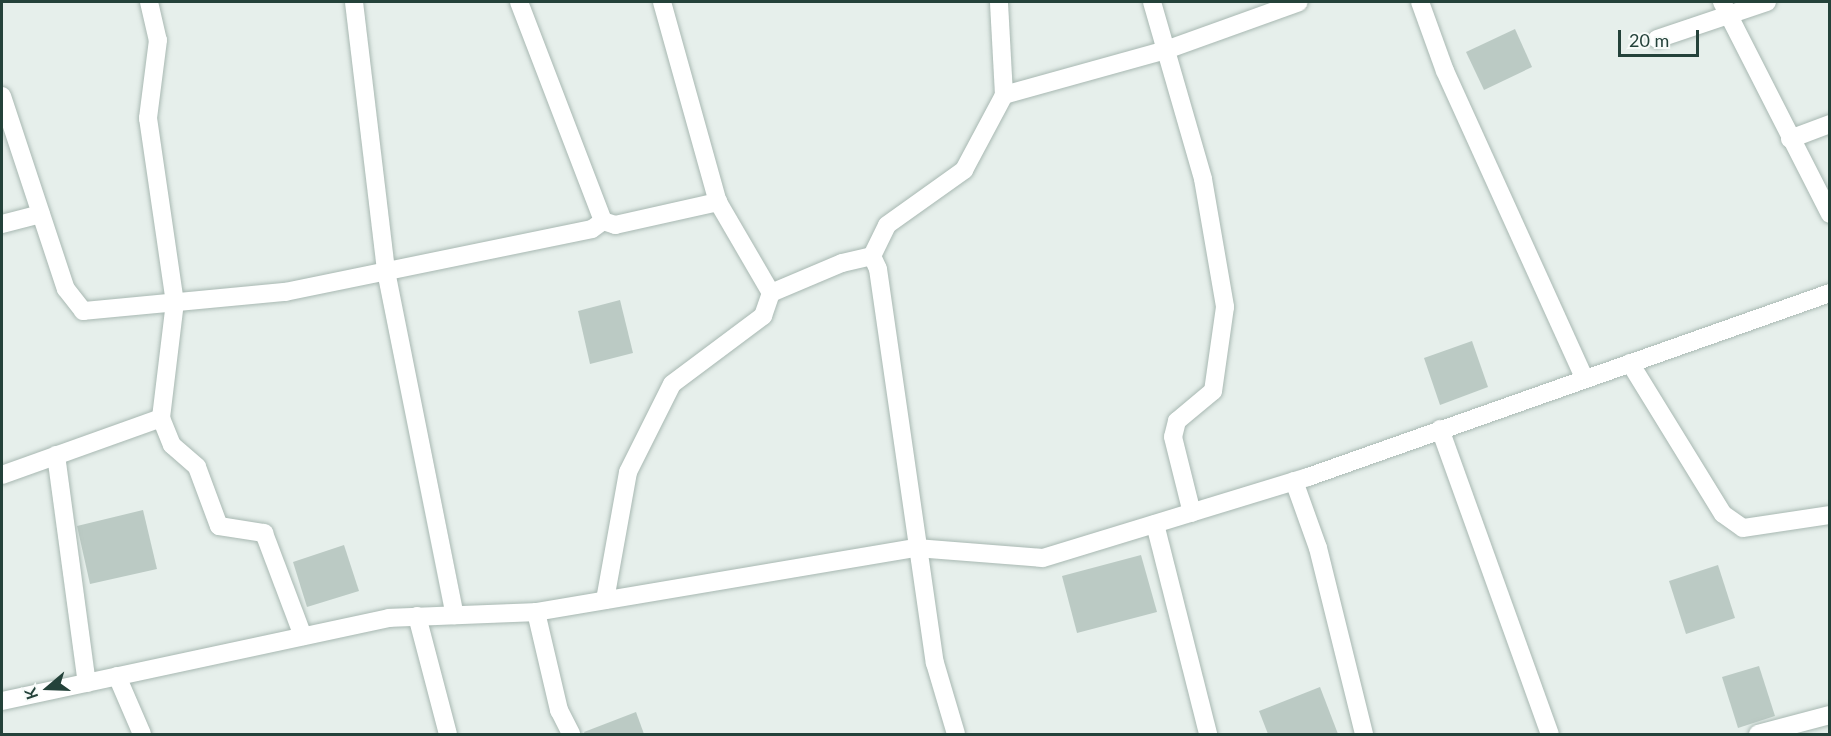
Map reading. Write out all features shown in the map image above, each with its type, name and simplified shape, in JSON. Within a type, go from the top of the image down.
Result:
[{"type":"street","points":[[150,2],[158,40],[148,118],[175,302],[161,418],[172,445],[197,467],[219,526],[264,533],[303,636]]},
{"type":"street","points":[[354,2],[386,271],[455,615]]},
{"type":"street","points":[[519,2],[603,221]]},
{"type":"street","points":[[662,2],[718,202],[771,293]]},
{"type":"street","points":[[872,256],[887,225],[964,170],[1004,95],[999,2]]},
{"type":"street","points":[[1152,2],[1203,179],[1225,307],[1213,391],[1177,422],[1173,437],[1192,513]]},
{"type":"street","points":[[1004,95],[1166,50],[1299,2]]},
{"type":"street","points":[[1420,2],[1445,71],[1585,379]]},
{"type":"street","points":[[1657,39],[1725,8],[1767,2]]},
{"type":"street","points":[[1725,8],[1830,214]]},
{"type":"street","points":[[2,96],[66,289],[83,311],[285,292],[592,229],[603,221]]},
{"type":"street","points":[[1790,139],[1830,124]]},
{"type":"street","points":[[603,221],[615,225],[718,202]]},
{"type":"street","points":[[2,224],[41,214]]},
{"type":"street","points":[[605,600],[628,472],[672,384],[763,316],[771,293],[842,263],[872,256]]},
{"type":"street","points":[[872,256],[878,268],[916,548],[935,663],[956,735]]},
{"type":"street","points":[[2,701],[303,636],[417,616],[536,612],[916,548],[1043,558],[1294,481],[1830,293]]},
{"type":"street","points":[[1630,363],[1723,514],[1743,528],[1830,515]]},
{"type":"street","points":[[2,475],[161,418]]},
{"type":"street","points":[[1440,429],[1550,735]]},
{"type":"street","points":[[56,454],[87,683]]},
{"type":"street","points":[[1294,481],[1318,548],[1364,735]]},
{"type":"street","points":[[1155,524],[1208,735]]},
{"type":"street","points":[[536,612],[559,710],[571,735]]},
{"type":"street","points":[[417,616],[448,735]]},
{"type":"street","points":[[117,676],[142,735]]},
{"type":"street","points":[[1758,735],[1830,715]]},
{"type":"building","points":[[1515,29],[1532,67],[1484,90],[1466,52]]},
{"type":"building","points":[[620,300],[633,353],[590,364],[578,311]]},
{"type":"building","points":[[1472,341],[1488,387],[1440,405],[1424,358]]},
{"type":"building","points":[[143,510],[157,569],[90,584],[77,526]]},
{"type":"building","points":[[344,545],[359,591],[307,607],[293,562]]},
{"type":"building","points":[[1141,555],[1157,612],[1077,633],[1062,576]]},
{"type":"building","points":[[1718,565],[1735,618],[1686,634],[1669,581]]},
{"type":"building","points":[[1759,666],[1775,716],[1738,728],[1722,677]]},
{"type":"building","points":[[1320,687],[1338,734],[1268,734],[1259,711]]},
{"type":"building","points":[[636,712],[644,734],[585,734],[584,732]]}]
